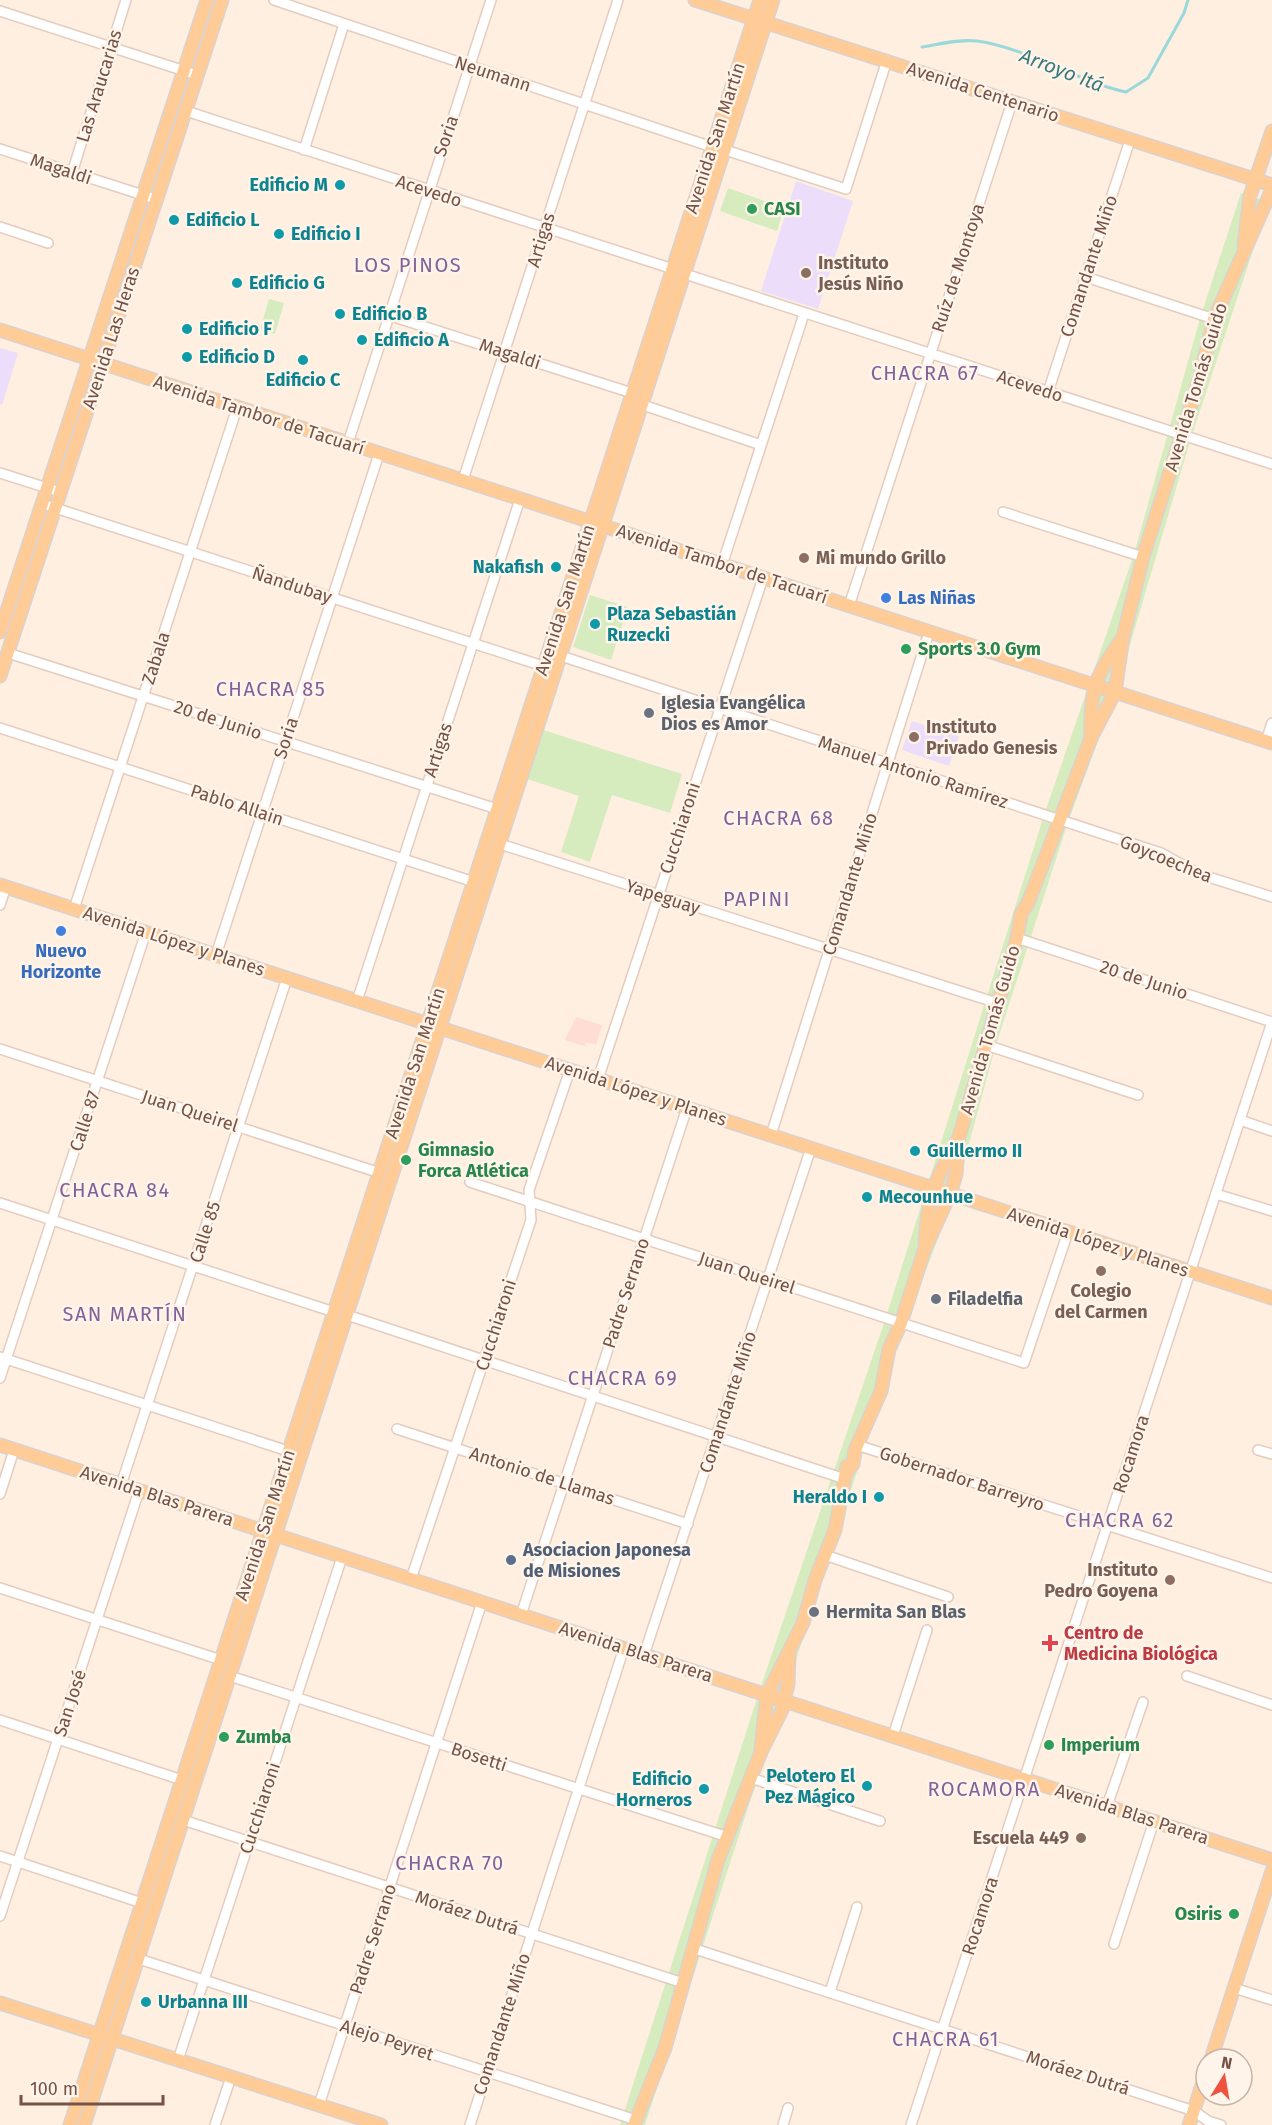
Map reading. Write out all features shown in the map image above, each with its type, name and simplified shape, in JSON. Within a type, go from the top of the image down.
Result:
[{"type":"main road","name":"Avenida Las Heras","points":[[0,632],[3,610],[47,488],[207,0]]},
{"type":"main road","name":"Avenida Las Heras","points":[[0,676],[222,0]]},
{"type":"main road","name":"Avenida Centenario","points":[[695,0],[887,60],[1272,187]]},
{"type":"main road","name":"Avenida San Martín","points":[[84,2125],[726,150],[760,21],[760,0]]},
{"type":"main road","name":"Avenida San Martín","points":[[70,2125],[712,147],[760,21],[773,0]]},
{"type":"main road","name":"Avenida Tomás Guido","points":[[1242,258],[1250,196],[1272,131]]},
{"type":"main road","name":"Avenida Tomás Guido","points":[[925,1248],[927,1210],[933,1188],[959,1137],[1017,938],[1021,914],[1028,903],[1091,738],[1115,692],[1123,637],[1143,556],[1200,377],[1214,319],[1272,187]]},
{"type":"main road","name":"Avenida Tambor de Tacuarí","points":[[0,330],[1269,742]]},
{"type":"main road","name":"Avenida Tomás Guido","points":[[1091,738],[1090,703],[1094,686],[1101,668],[1123,637]]},
{"type":"main road","name":"Avenida López y Planes","points":[[3,886],[1272,1298]]},
{"type":"main road","name":"Avenida Tomás Guido","points":[[760,1752],[767,1695],[803,1623],[835,1530],[847,1462],[856,1448],[881,1390],[889,1349],[901,1323],[925,1248],[950,1194],[956,1174],[959,1137]]},
{"type":"main road","name":"Avenida Blas Parera","points":[[0,1445],[1272,1860]]},
{"type":"main road","name":"Avenida Tomás Guido","points":[[635,2123],[665,2048],[692,1948],[728,1837],[760,1752],[779,1718],[784,1701],[789,1655]]},
{"type":"main road","points":[[1214,2047],[1272,1871]]},
{"type":"main road","points":[[0,2003],[320,2105],[354,2121],[381,2125]]},
{"type":"main road","points":[[1189,2125],[1195,2107]]},
{"type":"street","name":"Las Araucarias","points":[[72,173],[126,0]]},
{"type":"street","name":"Neumann","points":[[274,0],[712,147]]},
{"type":"street","name":"Soria","points":[[348,443],[491,0]]},
{"type":"street","name":"Artigas","points":[[463,480],[506,353],[618,0]]},
{"type":"street","points":[[0,11],[197,75]]},
{"type":"street","points":[[304,150],[344,24]]},
{"type":"street","points":[[726,150],[846,189],[887,60]]},
{"type":"street","name":"Ruíz de Montoya","points":[[849,606],[1012,102]]},
{"type":"street","name":"Acevedo","points":[[186,111],[672,269]]},
{"type":"street","name":"Comandante Miño","points":[[1048,392],[1130,140]]},
{"type":"street","name":"Magaldi","points":[[0,149],[156,200]]},
{"type":"street","points":[[0,227],[48,243]]},
{"type":"street","name":"Acevedo","points":[[685,274],[1272,464]]},
{"type":"street","points":[[1086,277],[1214,319]]},
{"type":"street","points":[[722,565],[804,314]]},
{"type":"street","name":"Magaldi","points":[[388,315],[632,393]]},
{"type":"street","points":[[643,405],[761,445]]},
{"type":"street","name":"Zabala","points":[[74,909],[237,408]]},
{"type":"street","name":"Soria","points":[[216,955],[379,454]]},
{"type":"street","points":[[0,473],[60,492]]},
{"type":"street","name":"Artigas","points":[[357,1000],[520,499]]},
{"type":"street","name":"Ñandubay","points":[[41,504],[543,666]]},
{"type":"street","points":[[1003,512],[1143,556]]},
{"type":"street","name":"Cucchiaroni","points":[[598,1079],[763,578]]},
{"type":"street","name":"Comandante Miño","points":[[771,1135],[930,632]]},
{"type":"street","name":"20 de Junio","points":[[8,653],[497,809]]},
{"type":"street","name":"Manuel Antonio Ramírez","points":[[561,656],[1060,820]]},
{"type":"street","points":[[1269,742],[1272,723]]},
{"type":"street","name":"Pablo Allain","points":[[0,728],[474,882]]},
{"type":"street","name":"Goycoechea","points":[[1060,820],[1161,853],[1199,874],[1272,897]]},
{"type":"street","name":"Yapeguay","points":[[500,844],[997,1003]]},
{"type":"street","points":[[0,905],[3,886]]},
{"type":"street","name":"Calle 87","points":[[0,1378],[3,1358],[52,1220],[146,932]]},
{"type":"street","name":"20 de Junio","points":[[1017,938],[1272,1022]]},
{"type":"street","name":"Calle 85","points":[[122,1485],[287,978]]},
{"type":"street","name":"Rocamora","points":[[911,2125],[1272,1022]]},
{"type":"street","points":[[986,1045],[1138,1095]]},
{"type":"street","name":"Juan Queirel","points":[[0,1049],[380,1173]]},
{"type":"street","name":"Cucchiaroni","points":[[411,1579],[531,1220],[530,1190],[570,1070]]},
{"type":"street","name":"Padre Serrano","points":[[521,1615],[687,1108]]},
{"type":"street","points":[[1240,1120],[1272,1131]]},
{"type":"street","name":"Comandante Miño","points":[[645,1655],[811,1148]]},
{"type":"street","name":"Juan Queirel","points":[[470,1182],[1024,1363],[1068,1232]]},
{"type":"street","points":[[1216,1194],[1272,1211]]},
{"type":"street","points":[[0,1203],[334,1312]]},
{"type":"street","points":[[347,1315],[592,1397],[846,1476]]},
{"type":"street","points":[[3,1358],[288,1451]]},
{"type":"street","name":"Antonio de Llamas","points":[[397,1429],[688,1524]]},
{"type":"street","name":"Gobernador Barreyro","points":[[856,1448],[1272,1578]]},
{"type":"street","points":[[0,1494],[14,1450]]},
{"type":"street","points":[[1258,1450],[1272,1454]]},
{"type":"street","name":"San José","points":[[0,1916],[139,1491]]},
{"type":"street","points":[[825,1555],[948,1597]]},
{"type":"street","name":"Cucchiaroni","points":[[178,2060],[342,1557]]},
{"type":"street","points":[[0,1588],[221,1660]]},
{"type":"street","name":"Padre Serrano","points":[[320,2105],[482,1602]]},
{"type":"street","points":[[892,1736],[927,1630]]},
{"type":"street","name":"Comandante Miño","points":[[470,2125],[624,1648]]},
{"type":"street","name":"Bosetti","points":[[230,1676],[728,1837]]},
{"type":"street","points":[[1187,1676],[1272,1705]]},
{"type":"street","points":[[1107,1806],[1143,1702]]},
{"type":"street","points":[[0,1720],[182,1780]]},
{"type":"street","points":[[751,1778],[880,1821]]},
{"type":"street","name":"Moráez Dutrá","points":[[183,1820],[683,1983]]},
{"type":"street","points":[[1114,1944],[1154,1821]]},
{"type":"street","points":[[0,1856],[141,1903]]},
{"type":"street","points":[[830,1992],[856,1907]]},
{"type":"street","name":"Moráez Dutrá","points":[[692,1948],[1194,2111],[1208,2121],[1221,2125]]},
{"type":"street","name":"Alejo Peyret","points":[[139,1959],[487,2072],[635,2123]]},
{"type":"street","points":[[1234,1988],[1272,2000]]},
{"type":"street","points":[[215,2125],[231,2077]]},
{"type":"street","points":[[783,2125],[788,2109]]},
{"type":"shaded area","points":[[796,181],[853,201],[818,309],[761,291]]},
{"type":"shaded area","points":[[0,348],[18,353],[2,405],[0,404]]},
{"type":"shaded area","points":[[912,721],[959,736],[949,766],[902,750]]},
{"type":"shaded area","points":[[576,1017],[602,1025],[596,1045],[586,1042],[585,1046],[565,1040]]},
{"type":"green space","name":"CASI","points":[[728,188],[784,208],[777,231],[720,211]]},
{"type":"green space","points":[[1241,193],[1269,202],[1191,438],[1116,692],[1068,822],[995,1048],[955,1195],[905,1324],[645,2125],[620,2125],[759,1692],[886,1317],[1044,815],[1134,554],[1201,315]]},
{"type":"green space","points":[[269,299],[284,303],[275,334],[260,330]]},
{"type":"green space","points":[[590,595],[628,607],[611,660],[573,647]]},
{"type":"green space","points":[[543,730],[682,774],[670,813],[612,795],[590,862],[561,852],[579,796],[527,779]]},
{"type":"waterway","name":"Arroyo Itá","points":[[922,47],[963,41],[996,45],[1126,92],[1148,78],[1184,13],[1188,0]]},
{"type":"place","name":"Edificio M","points":[[340,185]]},
{"type":"place","name":"CASI","points":[[752,209]]},
{"type":"place","name":"Edificio L","points":[[174,220]]},
{"type":"place","name":"Edificio I","points":[[279,234]]},
{"type":"place","name":"Instituto Jesús Niño","points":[[806,273]]},
{"type":"place","name":"Edificio G","points":[[237,283]]},
{"type":"place","name":"Edificio B","points":[[340,314]]},
{"type":"place","name":"Edificio F","points":[[187,329]]},
{"type":"place","name":"Edificio A","points":[[362,340]]},
{"type":"place","name":"Edificio D","points":[[187,357]]},
{"type":"place","name":"Edificio C","points":[[303,360]]},
{"type":"place","name":"Mi mundo Grillo","points":[[804,558]]},
{"type":"place","name":"Nakafish","points":[[556,567]]},
{"type":"place","name":"Las Niñas","points":[[886,598]]},
{"type":"place","name":"Plaza Sebastián Ruzecki","points":[[595,624]]},
{"type":"place","name":"Sports 3.0 Gym","points":[[906,649]]},
{"type":"place","name":"Iglesia Evangélica Dios es Amor","points":[[649,713]]},
{"type":"place","name":"Instituto Privado Genesis","points":[[914,737]]},
{"type":"place","name":"Nuevo Horizonte","points":[[61,931]]},
{"type":"place","name":"Guillermo II","points":[[915,1151]]},
{"type":"place","name":"Gimnasio Forca Atlética","points":[[406,1160]]},
{"type":"place","name":"Mecounhue","points":[[867,1197]]},
{"type":"place","name":"Colegio del Carmen","points":[[1101,1271]]},
{"type":"place","name":"Filadelfia","points":[[936,1299]]},
{"type":"place","name":"Heraldo I","points":[[879,1497]]},
{"type":"place","name":"Asociacion Japonesa de Misiones","points":[[511,1560]]},
{"type":"place","name":"Instituto Pedro Goyena","points":[[1170,1580]]},
{"type":"place","name":"Hermita San Blas","points":[[814,1612]]},
{"type":"place","name":"Centro de Medicina Biológica","points":[[1050,1643]]},
{"type":"place","name":"Zumba","points":[[224,1737]]},
{"type":"place","name":"Imperium","points":[[1049,1745]]},
{"type":"place","name":"Pelotero El Pez Mágico","points":[[867,1786]]},
{"type":"place","name":"Edificio Horneros","points":[[704,1789]]},
{"type":"place","name":"Escuela 449","points":[[1081,1838]]},
{"type":"place","name":"Osiris","points":[[1234,1914]]},
{"type":"place","name":"Urbanna III","points":[[146,2002]]},
{"type":"district","name":"LOS PINOS","points":[[408,265]]},
{"type":"district","name":"CHACRA 67","points":[[925,373]]},
{"type":"district","name":"CHACRA 85","points":[[271,689]]},
{"type":"district","name":"CHACRA 68","points":[[779,818]]},
{"type":"district","name":"PAPINI","points":[[757,899]]},
{"type":"district","name":"CHACRA 84","points":[[115,1190]]},
{"type":"district","name":"SAN MARTÍN","points":[[125,1314]]},
{"type":"district","name":"CHACRA 69","points":[[623,1378]]},
{"type":"district","name":"CHACRA 62","points":[[1120,1520]]},
{"type":"district","name":"ROCAMORA","points":[[984,1789]]},
{"type":"district","name":"CHACRA 70","points":[[450,1863]]},
{"type":"district","name":"CHACRA 61","points":[[946,2039]]}]
